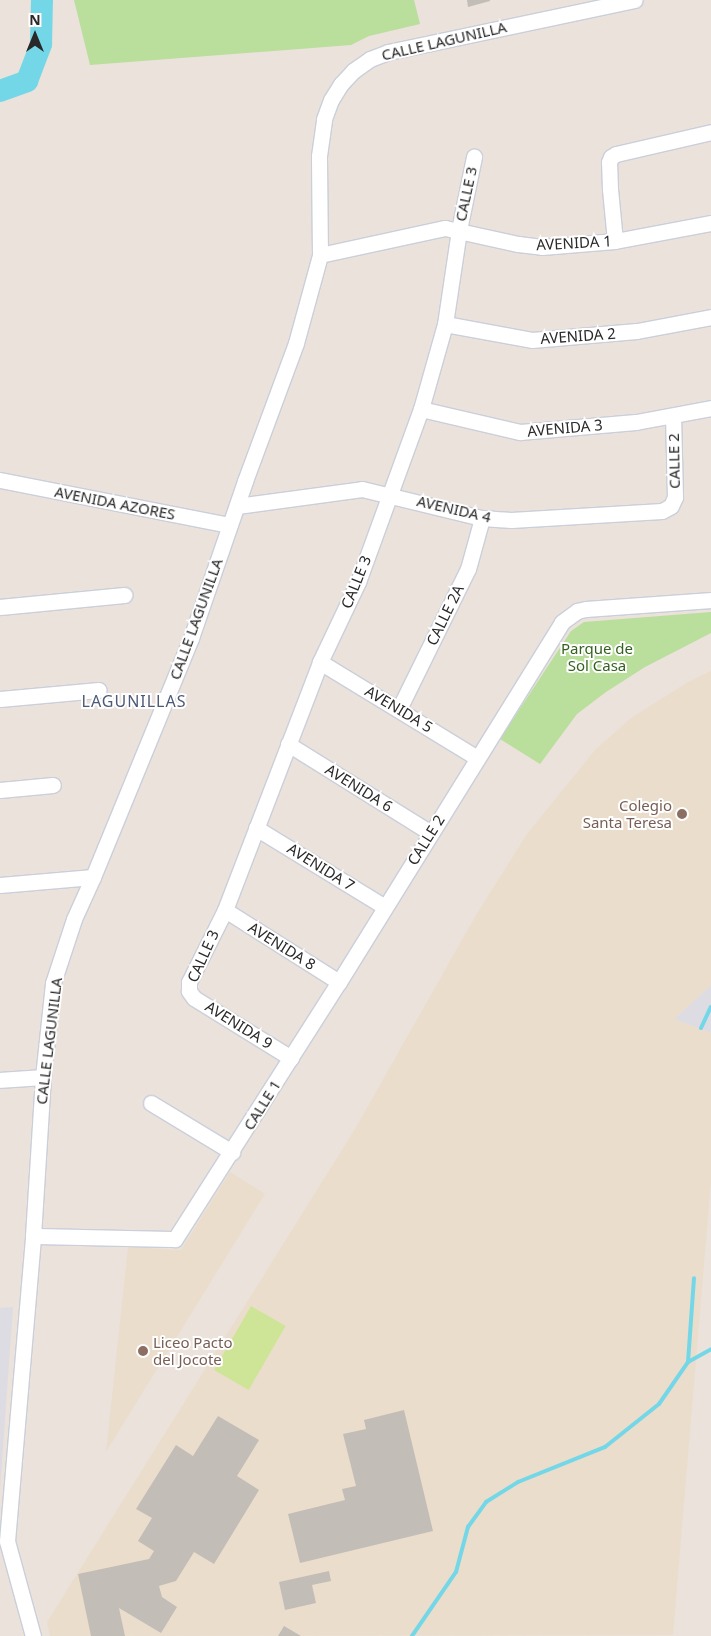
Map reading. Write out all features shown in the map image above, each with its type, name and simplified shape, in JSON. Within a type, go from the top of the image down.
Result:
[{"type":"street","name":"CALLE LAGUNILLA","points":[[33,1636],[7,1541],[33,1236],[43,1077],[53,983],[74,920],[94,877],[191,638],[296,344],[320,255],[320,134],[331,100],[352,71],[388,52],[635,0]]},
{"type":"street","points":[[615,242],[611,216],[609,162],[616,154],[711,132]]},
{"type":"street","name":"CALLE 3","points":[[189,991],[189,982],[225,910],[320,662],[358,582],[421,409],[445,324],[458,230],[474,156]]},
{"type":"street","name":"AVENIDA 1","points":[[320,255],[446,228],[518,244],[542,247],[615,242],[711,223]]},
{"type":"street","name":"AVENIDA 2","points":[[445,324],[532,340],[637,331],[711,318]]},
{"type":"street","name":"AVENIDA 3","points":[[421,409],[520,432],[636,422],[711,408]]},
{"type":"street","name":"CALLE 2","points":[[671,506],[675,497],[673,416]]},
{"type":"street","name":"AVENIDA AZORES","points":[[0,480],[230,525]]},
{"type":"street","name":"AVENIDA 4","points":[[237,506],[362,489],[482,518],[511,520],[662,511],[671,506]]},
{"type":"street","name":"CALLE 2A","points":[[399,709],[468,569],[482,518]]},
{"type":"street","points":[[0,607],[124,595]]},
{"type":"street","name":"CALLE 2","points":[[292,1058],[562,622],[577,611],[586,609],[711,600]]},
{"type":"street","name":"AVENIDA 5","points":[[320,662],[477,758]]},
{"type":"street","points":[[0,699],[99,690]]},
{"type":"street","name":"AVENIDA 6","points":[[288,744],[431,832]]},
{"type":"street","points":[[0,790],[53,785]]},
{"type":"street","name":"AVENIDA 7","points":[[256,828],[385,907]]},
{"type":"street","points":[[0,886],[94,877]]},
{"type":"street","name":"AVENIDA 8","points":[[225,910],[340,982]]},
{"type":"street","name":"AVENIDA 9","points":[[189,991],[194,998],[292,1058]]},
{"type":"street","name":"CALLE 1","points":[[33,1236],[175,1239],[292,1058]]},
{"type":"street","points":[[0,1080],[43,1077]]},
{"type":"street","points":[[151,1103],[232,1152]]},
{"type":"shaded area","points":[[711,671],[711,985],[674,1019],[711,1033],[711,1181],[673,1635],[50,1636],[47,1622],[355,1129],[476,915],[527,834],[595,750],[631,718],[688,682]]},
{"type":"shaded area","points":[[711,985],[711,1033],[674,1019]]},
{"type":"shaded area","name":"Liceo Pacto del Jocote","points":[[230,1172],[265,1194],[106,1452],[128,1247],[181,1250]]},
{"type":"shaded area","points":[[13,1307],[0,1489],[0,1308]]},
{"type":"green space","points":[[74,0],[414,0],[420,24],[369,36],[351,45],[90,65]]},
{"type":"green space","name":"Parque de Sol Casa","points":[[711,612],[711,633],[645,667],[606,692],[577,714],[540,764],[500,739],[571,631],[584,622]]},
{"type":"green space","points":[[251,1306],[286,1326],[249,1390],[214,1370]]},
{"type":"building","points":[[467,0],[490,0],[490,1],[468,7]]},
{"type":"building","points":[[404,1410],[433,1531],[300,1563],[288,1514],[345,1500],[342,1489],[356,1486],[343,1434],[366,1429],[364,1420]]},
{"type":"building","points":[[218,1416],[259,1440],[237,1476],[259,1490],[214,1564],[194,1552],[176,1581],[159,1586],[162,1597],[177,1607],[161,1633],[119,1608],[125,1636],[91,1636],[78,1574],[149,1559],[154,1551],[138,1541],[152,1518],[136,1509],[176,1445],[193,1456]]},
{"type":"building","points":[[329,1571],[331,1581],[312,1585],[316,1603],[285,1610],[279,1582]]},
{"type":"building","points":[[284,1626],[301,1636],[278,1636]]},
{"type":"waterway","points":[[0,91],[27,81],[41,44],[42,0]]},
{"type":"waterway","points":[[701,1028],[711,1007]]},
{"type":"waterway","points":[[412,1636],[456,1572],[468,1527],[486,1502],[518,1482],[605,1447],[659,1404],[688,1362],[694,1278]]},
{"type":"waterway","points":[[688,1362],[711,1349]]},
{"type":"place","name":"Colegio Santa Teresa","points":[[682,814]]},
{"type":"place","name":"Liceo Pacto del Jocote","points":[[143,1351]]},
{"type":"district","name":"LAGUNILLAS","points":[[134,701]]}]
